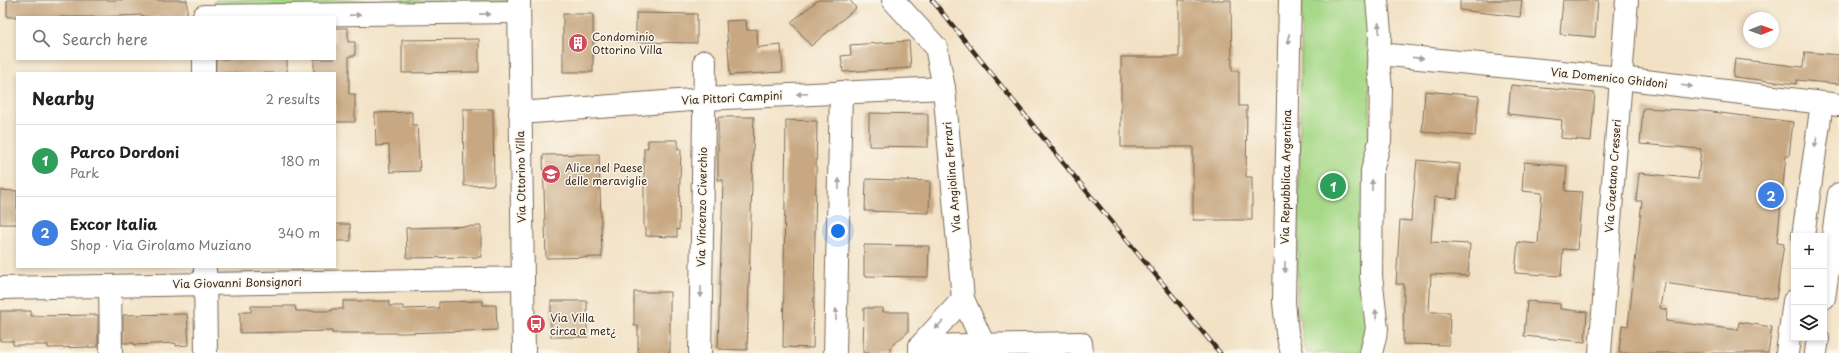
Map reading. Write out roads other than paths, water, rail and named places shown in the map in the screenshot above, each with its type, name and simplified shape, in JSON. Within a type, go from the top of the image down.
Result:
[{"type":"street","name":"Via Angiolina Ferrari","points":[[893,0],[936,47],[944,88],[963,299],[983,343]]},
{"type":"street","name":"Via Repubblica Argentina","points":[[1290,0],[1284,302],[1287,333],[1292,353]]},
{"type":"street","points":[[1371,353],[1377,329],[1371,276],[1372,171],[1380,141],[1380,32],[1377,0]]},
{"type":"street","name":"Via Gaetano Cresseri","points":[[1600,353],[1626,0]]},
{"type":"street","points":[[204,11],[519,6]]},
{"type":"street","name":"Via Ottorino Villa","points":[[519,6],[524,353]]},
{"type":"street","name":"Via Domenico Ghidoni","points":[[1379,54],[1621,78],[1830,104]]},
{"type":"street","points":[[204,60],[204,72]]},
{"type":"street","name":"Via Vincenzo Civerchio","points":[[700,353],[705,61]]},
{"type":"street","name":"Via Pittori Campini","points":[[520,112],[704,99],[944,88]]},
{"type":"street","points":[[835,353],[841,92]]},
{"type":"street","points":[[1804,233],[1830,104]]},
{"type":"street","points":[[1827,280],[1836,228],[1839,194]]},
{"type":"street","points":[[205,276],[206,353]]},
{"type":"street","name":"Via Giovanni Bonsignori","points":[[0,288],[110,286],[205,276],[523,278]]},
{"type":"street","points":[[110,286],[111,353]]},
{"type":"street","points":[[920,349],[963,299]]},
{"type":"street","points":[[1787,353],[1793,305]]},
{"type":"street","points":[[1816,353],[1818,341]]},
{"type":"street","points":[[920,349],[983,343],[1081,343],[1082,353]]},
{"type":"railway","points":[[932,0],[1074,176],[1220,353]]},
{"type":"place","name":"Condominio Ottorino Villa","points":[[578,43]]},
{"type":"place","name":"Alice nel Paese delle meraviglie","points":[[551,174]]},
{"type":"place","name":"Parco Dordoni","points":[[1333,186]]},
{"type":"place","name":"Excor Italia","points":[[1771,195]]},
{"type":"place","name":"Via Villa circa a met¿","points":[[536,324]]}]
